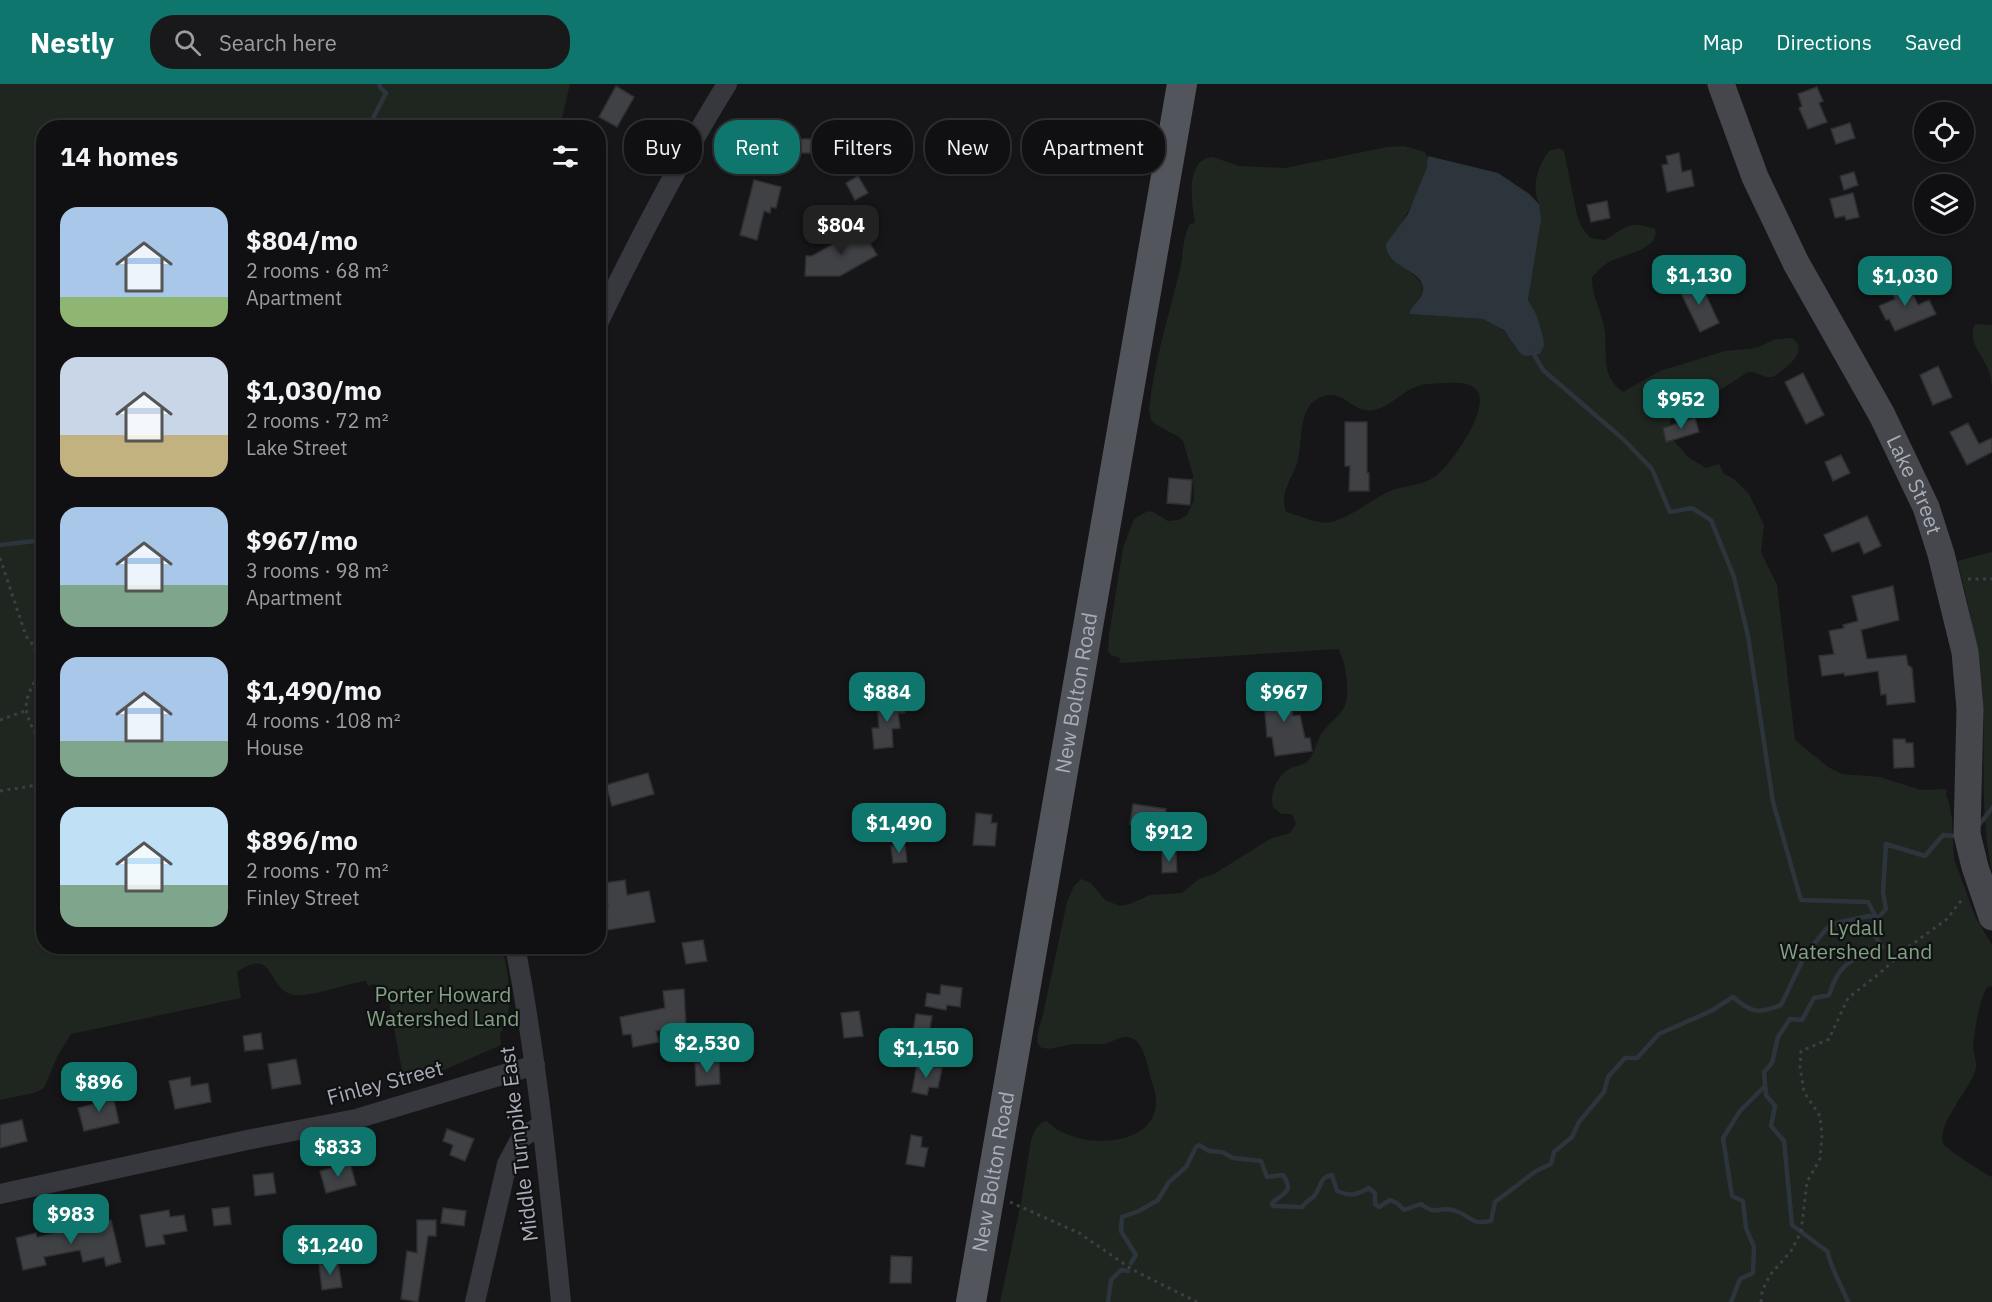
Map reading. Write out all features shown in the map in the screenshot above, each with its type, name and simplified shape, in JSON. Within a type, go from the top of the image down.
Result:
[{"type":"main road","name":"New Bolton Road","points":[[971,1302],[1182,84]]},
{"type":"street","points":[[606,306],[641,234],[689,146],[727,84]]},
{"type":"street","name":"Lake Street","points":[[1721,84],[1755,177],[1796,263],[1891,434],[1926,507],[1941,554],[1965,652],[1970,709],[1966,834],[1992,916]]},
{"type":"street","name":"Middle Turnpike East","points":[[517,954],[535,1065],[561,1302]]},
{"type":"street","name":"Finley Street","points":[[0,1194],[356,1119],[535,1065]]},
{"type":"street","points":[[475,1302],[507,1164],[521,1138],[542,1125]]},
{"type":"path","points":[[0,558],[26,636],[36,652]]},
{"type":"path","points":[[1968,579],[1992,579]]},
{"type":"path","points":[[36,679],[29,690],[25,711],[36,736]]},
{"type":"path","points":[[0,720],[25,711]]},
{"type":"path","points":[[0,791],[36,785]]},
{"type":"path","points":[[1761,1302],[1762,1291],[1770,1275],[1791,1251],[1801,1232],[1807,1182],[1820,1160],[1822,1137],[1820,1116],[1804,1092],[1800,1067],[1801,1051],[1829,1038],[1848,998],[1907,948],[1947,918],[1959,903],[1981,886]]},
{"type":"path","points":[[990,1192],[1079,1233],[1133,1270],[1197,1302]]},
{"type":"green space","name":"Porter Howard Watershed Land","points":[[0,84],[570,84],[562,120],[36,120],[36,954],[503,954],[509,1004],[505,1025],[500,1033],[501,1045],[405,1087],[388,996],[374,984],[368,986],[366,981],[358,982],[309,994],[294,995],[279,986],[265,966],[258,963],[237,972],[241,998],[71,1034],[58,1055],[44,1088],[34,1093],[0,1100]]},
{"type":"green space","name":"Lydall Watershed Land","points":[[1404,146],[1425,152],[1429,162],[1412,205],[1396,232],[1388,254],[1416,277],[1423,288],[1421,296],[1409,314],[1483,319],[1499,326],[1511,338],[1543,336],[1528,300],[1539,204],[1536,183],[1545,157],[1549,151],[1559,148],[1564,151],[1577,215],[1581,226],[1590,238],[1605,240],[1623,228],[1633,225],[1655,229],[1655,236],[1647,247],[1617,258],[1592,277],[1594,296],[1605,331],[1607,369],[1615,385],[1623,392],[1660,371],[1725,351],[1756,348],[1776,339],[1792,338],[1797,343],[1798,354],[1773,377],[1748,372],[1717,392],[1674,414],[1670,420],[1670,436],[1688,457],[1706,468],[1719,464],[1724,474],[1734,479],[1749,494],[1764,525],[1761,552],[1777,585],[1795,740],[1828,767],[1842,774],[1880,777],[1921,790],[1947,789],[1946,796],[1952,819],[1954,859],[1975,916],[1992,945],[1992,986],[1987,987],[1978,1015],[1973,1045],[1976,1068],[1945,1126],[1943,1143],[1957,1155],[1992,1177],[1992,1302],[1000,1302],[1021,1203],[1031,1140],[1035,1130],[1042,1122],[1047,1121],[1056,1129],[1078,1138],[1096,1141],[1113,1140],[1130,1136],[1143,1129],[1153,1117],[1156,1102],[1144,1054],[1132,1038],[1123,1037],[1103,1044],[1072,1044],[1050,1049],[1040,1047],[1037,1042],[1067,902],[1074,886],[1081,879],[1091,883],[1105,900],[1120,906],[1150,895],[1182,893],[1199,879],[1214,874],[1270,839],[1290,833],[1296,824],[1292,814],[1281,814],[1273,807],[1272,796],[1276,784],[1286,771],[1308,761],[1323,732],[1341,712],[1346,702],[1347,678],[1338,649],[1119,663],[1120,658],[1111,655],[1108,651],[1123,548],[1135,518],[1148,511],[1168,521],[1178,520],[1187,515],[1194,500],[1193,475],[1183,441],[1155,424],[1151,420],[1149,410],[1154,374],[1186,235],[1190,224],[1195,223],[1192,205],[1194,174],[1198,165],[1213,157],[1239,166],[1285,168],[1387,147]],"holes":[[[1427,384],[1468,385],[1479,394],[1476,418],[1469,433],[1443,470],[1430,480],[1388,492],[1352,513],[1331,522],[1314,521],[1286,512],[1285,491],[1298,460],[1305,414],[1315,400],[1324,396],[1338,396],[1360,409],[1374,410],[1388,405],[1412,388]]]},
{"type":"green space","points":[[1975,324],[1992,325],[1992,388],[1989,371],[1974,342]]},
{"type":"green space","points":[[1992,552],[1992,872],[1984,810],[1983,706],[1980,669],[1957,561]]},
{"type":"shaded area","points":[[1428,156],[1498,173],[1528,193],[1539,204],[1541,219],[1528,300],[1536,314],[1543,336],[1544,346],[1540,354],[1525,356],[1520,353],[1504,330],[1483,319],[1409,314],[1422,294],[1422,283],[1391,258],[1386,244],[1408,214],[1427,167]]},
{"type":"building","points":[[616,86],[634,97],[617,127],[599,117]]},
{"type":"building","points":[[1817,87],[1823,101],[1819,103],[1827,122],[1808,129],[1799,108],[1802,106],[1798,94]]},
{"type":"building","points":[[1850,123],[1855,138],[1836,144],[1831,129]]},
{"type":"building","points":[[800,139],[812,139],[812,153],[800,153]]},
{"type":"building","points":[[1679,153],[1682,172],[1691,170],[1694,186],[1667,192],[1662,165],[1668,164],[1666,156]]},
{"type":"building","points":[[1854,172],[1858,185],[1844,190],[1840,176]]},
{"type":"building","points":[[858,176],[868,193],[855,200],[846,183]]},
{"type":"building","points":[[754,180],[781,187],[776,208],[771,207],[770,213],[764,211],[757,240],[740,235]]},
{"type":"building","points":[[1853,193],[1859,217],[1846,220],[1845,216],[1835,218],[1830,199]]},
{"type":"building","points":[[1607,201],[1610,218],[1591,222],[1587,205]]},
{"type":"building","points":[[861,228],[877,255],[840,276],[805,276],[806,256],[812,256]]},
{"type":"building","points":[[1906,279],[1918,305],[1929,300],[1936,314],[1895,331],[1879,306],[1895,299],[1890,286]]},
{"type":"building","points":[[1699,280],[1719,323],[1700,332],[1679,289]]},
{"type":"building","points":[[1938,366],[1952,397],[1933,405],[1920,375]]},
{"type":"building","points":[[1803,373],[1824,415],[1806,424],[1785,382]]},
{"type":"building","points":[[1695,418],[1699,432],[1666,442],[1663,428]]},
{"type":"building","points":[[1345,422],[1367,422],[1369,491],[1349,491],[1350,466],[1345,466]]},
{"type":"building","points":[[1968,423],[1979,444],[1992,438],[1992,452],[1967,465],[1950,432]]},
{"type":"building","points":[[1841,455],[1850,473],[1833,481],[1825,462]]},
{"type":"building","points":[[1169,478],[1192,480],[1190,505],[1167,503]]},
{"type":"building","points":[[1867,516],[1881,546],[1864,554],[1859,542],[1832,552],[1824,535]]},
{"type":"building","points":[[1893,586],[1899,620],[1861,630],[1867,659],[1906,655],[1908,665],[1912,668],[1915,702],[1887,705],[1886,694],[1881,695],[1878,671],[1845,676],[1844,673],[1822,676],[1819,656],[1834,654],[1829,631],[1844,628],[1843,625],[1858,621],[1852,596]]},
{"type":"building","points":[[1289,686],[1293,716],[1300,715],[1305,738],[1310,738],[1312,751],[1275,756],[1272,737],[1267,737],[1263,689]]},
{"type":"building","points":[[904,699],[905,713],[898,713],[900,728],[892,729],[893,747],[874,749],[872,728],[879,728],[877,702]]},
{"type":"building","points":[[1893,739],[1905,739],[1906,743],[1913,743],[1914,767],[1894,768]]},
{"type":"building","points":[[648,773],[654,794],[612,806],[606,785]]},
{"type":"building","points":[[1133,804],[1166,809],[1163,829],[1130,824]]},
{"type":"building","points":[[976,813],[992,815],[991,823],[997,823],[995,846],[973,845]]},
{"type":"building","points":[[905,845],[907,862],[893,863],[891,846]]},
{"type":"building","points":[[1162,853],[1176,853],[1177,872],[1162,873]]},
{"type":"building","points":[[625,880],[627,895],[649,891],[655,922],[608,930],[606,883]]},
{"type":"building","points":[[703,940],[707,961],[686,964],[682,943]]},
{"type":"building","points":[[941,985],[962,988],[960,1007],[947,1005],[946,1010],[925,1006],[927,993],[940,995]]},
{"type":"building","points":[[684,989],[686,1028],[656,1031],[659,1042],[633,1047],[631,1034],[623,1035],[620,1017],[665,1008],[663,991]]},
{"type":"building","points":[[859,1011],[863,1036],[844,1038],[841,1013]]},
{"type":"building","points":[[916,1014],[932,1016],[928,1039],[912,1037]]},
{"type":"building","points":[[261,1033],[263,1049],[245,1051],[243,1036]]},
{"type":"building","points":[[296,1059],[301,1084],[272,1089],[268,1064]]},
{"type":"building","points":[[719,1062],[720,1084],[696,1086],[695,1063]]},
{"type":"building","points":[[917,1064],[942,1068],[938,1088],[929,1087],[927,1095],[912,1092]]},
{"type":"building","points":[[190,1077],[191,1086],[208,1083],[211,1102],[175,1109],[169,1081]]},
{"type":"building","points":[[107,1091],[110,1101],[114,1100],[119,1123],[84,1131],[78,1108],[94,1104],[92,1094]]},
{"type":"building","points":[[22,1120],[27,1141],[0,1148],[0,1125]]},
{"type":"building","points":[[447,1129],[474,1139],[465,1161],[450,1155],[453,1145],[443,1141]]},
{"type":"building","points":[[911,1135],[922,1137],[921,1147],[928,1148],[924,1167],[906,1164]]},
{"type":"building","points":[[350,1163],[356,1185],[326,1193],[320,1171]]},
{"type":"building","points":[[273,1173],[276,1193],[255,1196],[253,1175]]},
{"type":"building","points":[[229,1207],[231,1224],[214,1226],[212,1209]]},
{"type":"building","points":[[443,1208],[466,1211],[464,1226],[441,1223]]},
{"type":"building","points":[[169,1210],[170,1217],[184,1215],[187,1231],[163,1235],[165,1244],[146,1247],[140,1215]]},
{"type":"building","points":[[111,1220],[121,1262],[106,1266],[104,1257],[83,1262],[80,1250],[44,1257],[46,1265],[23,1270],[16,1238],[36,1233],[37,1237]]},
{"type":"building","points":[[417,1220],[436,1220],[436,1236],[428,1236],[418,1302],[401,1299],[407,1251],[417,1253]]},
{"type":"building","points":[[891,1256],[912,1257],[911,1283],[890,1283]]},
{"type":"building","points":[[338,1262],[342,1287],[322,1290],[319,1264]]},
{"type":"waterway","points":[[372,120],[386,93],[379,84]]},
{"type":"waterway","points":[[1532,351],[1543,370],[1623,439],[1652,469],[1670,512],[1692,508],[1711,520],[1734,577],[1748,636],[1773,802],[1801,900],[1868,902],[1877,919]]},
{"type":"waterway","points":[[0,545],[36,541]]},
{"type":"waterway","points":[[1979,825],[1992,808]]},
{"type":"waterway","points":[[1848,1302],[1828,1252],[1792,1225],[1784,1141],[1771,1126],[1775,1106],[1766,1095],[1764,1072],[1772,1063],[1778,1037],[1790,1019],[1802,1020],[1814,998],[1829,995],[1837,975],[1848,963],[1882,947],[1873,932],[1877,919],[1886,909],[1883,893],[1886,844],[1925,856],[1943,835],[1956,836]]},
{"type":"waterway","points":[[1131,1263],[1136,1255],[1121,1231],[1122,1217],[1139,1211],[1158,1200],[1169,1182],[1186,1167],[1199,1145],[1209,1151],[1222,1152],[1233,1158],[1261,1161],[1267,1177],[1283,1175],[1288,1186],[1286,1192],[1272,1203],[1273,1206],[1302,1207],[1316,1194],[1324,1178],[1332,1175],[1337,1191],[1353,1194],[1369,1188],[1375,1193],[1375,1204],[1379,1207],[1390,1200],[1404,1210],[1421,1204],[1431,1210],[1456,1211],[1479,1222],[1491,1221],[1495,1202],[1536,1171],[1551,1164],[1554,1152],[1572,1137],[1579,1122],[1604,1092],[1608,1077],[1625,1058],[1637,1058],[1659,1034],[1711,1011],[1733,997],[1750,1009],[1761,1011],[1781,1005],[1805,955],[1827,928],[1836,923],[1869,916],[1877,919]]},
{"type":"waterway","points":[[1731,1302],[1740,1279],[1753,1273],[1754,1247],[1746,1228],[1743,1201],[1732,1196],[1723,1138],[1740,1111],[1764,1087]]},
{"type":"waterway","points":[[1108,1302],[1111,1280],[1121,1270],[1128,1271]]}]
